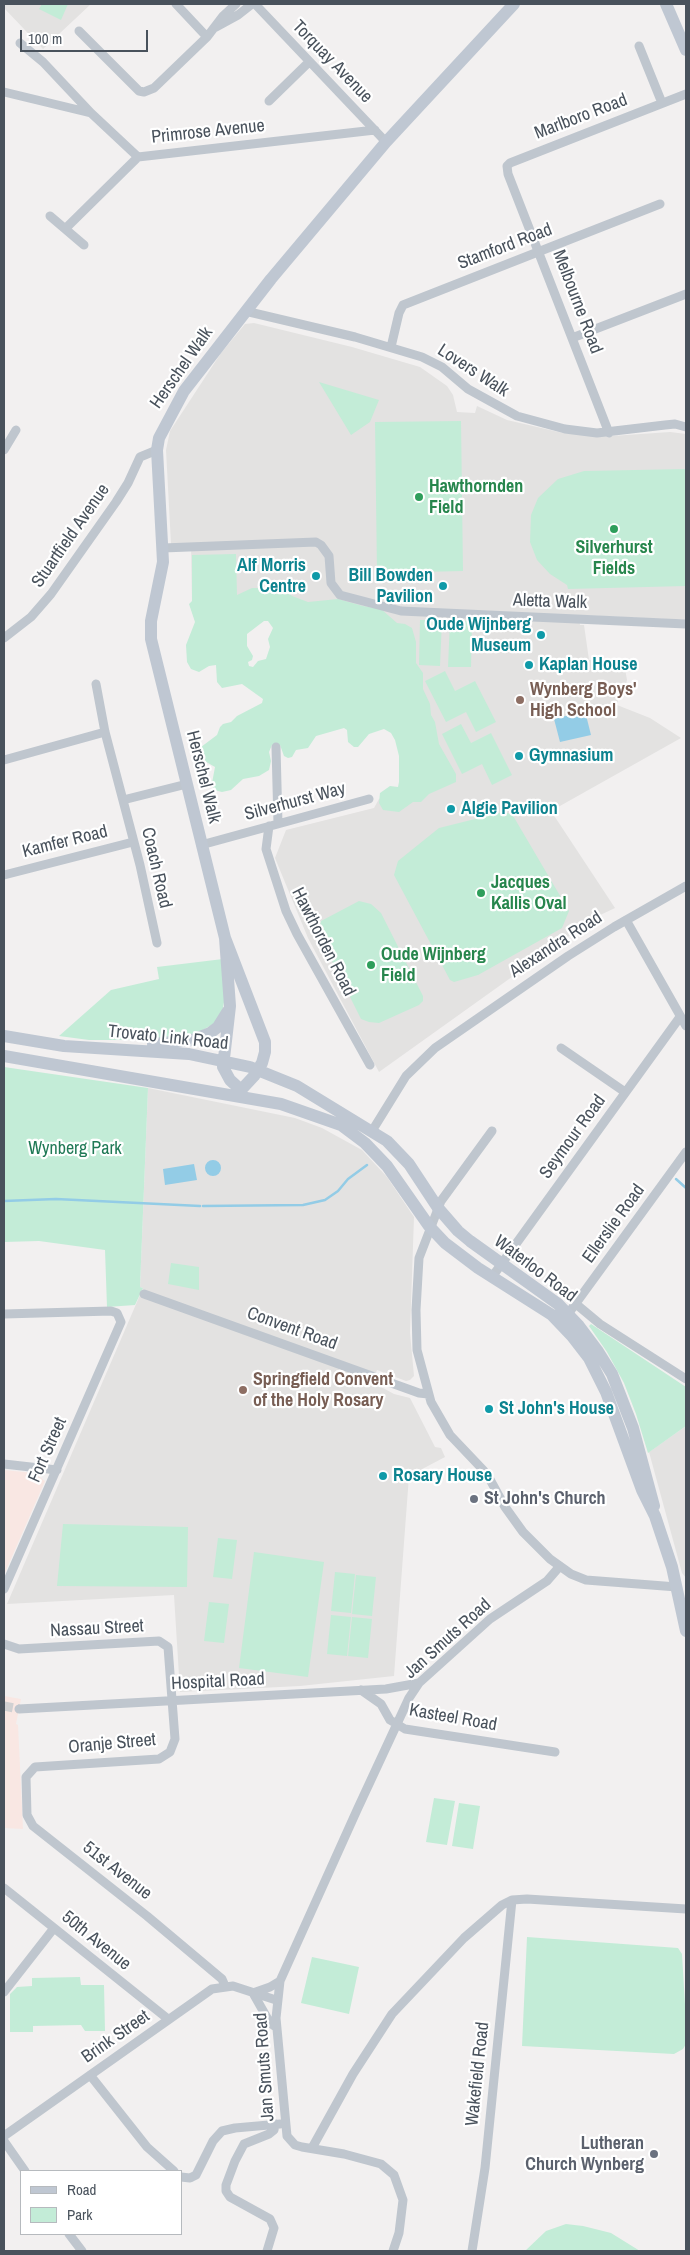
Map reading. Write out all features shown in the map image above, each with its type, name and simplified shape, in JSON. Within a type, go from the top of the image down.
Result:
[{"type":"main road","name":"Herschel Walk","points":[[259,1070],[266,1052],[262,1033],[225,938],[151,639],[151,621],[162,567],[163,548],[157,450],[159,438],[166,421],[184,392],[245,311],[386,142],[514,4]]},
{"type":"main road","points":[[666,4],[686,50]]},
{"type":"main road","name":"Herschel Walk","points":[[223,1060],[230,1006],[225,938]]},
{"type":"main road","points":[[116,1049],[137,1044],[181,1042],[202,1036],[218,1027],[230,1006]]},
{"type":"main road","name":"Trovato Link Road","points":[[4,1036],[64,1046],[157,1051],[223,1060],[259,1070],[297,1086],[372,1131]]},
{"type":"main road","points":[[4,1056],[192,1087],[281,1104],[315,1114]]},
{"type":"main road","points":[[223,1060],[226,1074],[241,1090]]},
{"type":"main road","points":[[241,1090],[259,1070]]},
{"type":"main road","points":[[192,1087],[210,1085],[297,1102],[304,1104],[315,1114]]},
{"type":"main road","name":"Waterloo Road","points":[[315,1114],[341,1125],[365,1143],[387,1166],[430,1226],[452,1250],[552,1316],[572,1336],[589,1358],[606,1392],[642,1490],[655,1516],[682,1587],[686,1631]]},
{"type":"main road","name":"Waterloo Road","points":[[372,1131],[397,1150],[438,1208],[470,1242],[551,1299],[568,1314],[598,1350],[620,1392],[643,1457],[655,1516]]},
{"type":"street","points":[[176,4],[207,37]]},
{"type":"street","points":[[216,28],[223,16],[236,4]]},
{"type":"street","points":[[78,31],[139,91],[144,92],[154,88],[216,28],[254,4]]},
{"type":"street","name":"Torquay Avenue","points":[[254,4],[386,142]]},
{"type":"street","points":[[20,43],[42,62],[91,114]]},
{"type":"street","points":[[639,46],[662,103]]},
{"type":"street","points":[[269,101],[309,62]]},
{"type":"street","name":"Primrose Avenue","points":[[4,92],[91,114],[138,156],[375,130]]},
{"type":"street","name":"Marlboro Road","points":[[512,184],[507,170],[510,163],[686,94]]},
{"type":"street","points":[[66,228],[138,156]]},
{"type":"street","name":"Melbourne Road","points":[[512,184],[540,251],[609,433]]},
{"type":"street","name":"Stamford Road","points":[[391,347],[398,312],[403,305],[660,204]]},
{"type":"street","points":[[50,216],[84,245]]},
{"type":"street","points":[[572,338],[686,294]]},
{"type":"street","name":"Lovers Walk","points":[[245,311],[391,347],[422,357],[442,367],[468,389],[517,416],[565,429],[609,433],[670,425],[686,427]]},
{"type":"street","points":[[4,450],[16,430]]},
{"type":"street","name":"Stuartfield Avenue","points":[[4,638],[31,617],[56,588],[116,502],[128,483],[140,457],[157,450]]},
{"type":"street","name":"Aletta Walk","points":[[163,548],[316,542],[321,545],[328,556],[331,583],[340,596],[381,607],[412,612],[686,624]]},
{"type":"street","name":"Coach Road","points":[[96,684],[105,732],[157,943]]},
{"type":"street","points":[[4,760],[105,732]]},
{"type":"street","name":"Hawthorden Road","points":[[276,747],[273,825],[266,849],[286,912],[370,1065]]},
{"type":"street","points":[[123,800],[187,784]]},
{"type":"street","name":"Silverhurst Way","points":[[202,845],[369,800]]},
{"type":"street","name":"Kamfer Road","points":[[4,874],[133,842]]},
{"type":"street","name":"Alexandra Road","points":[[372,1131],[406,1076],[435,1048],[516,990],[626,920],[686,886]]},
{"type":"street","points":[[626,920],[686,1026]]},
{"type":"street","name":"Seymour Road","points":[[492,1277],[680,1017]]},
{"type":"street","points":[[562,1048],[625,1092]]},
{"type":"street","points":[[492,1131],[441,1201],[419,1258],[415,1332],[419,1362],[428,1394],[439,1419],[460,1447],[487,1474],[505,1507],[523,1532],[541,1552],[578,1578],[593,1582],[682,1587]]},
{"type":"street","name":"Ellerslie Road","points":[[568,1314],[686,1152]]},
{"type":"street","name":"Convent Road","points":[[144,1294],[419,1394],[428,1394]]},
{"type":"street","points":[[576,1304],[600,1324],[686,1379]]},
{"type":"street","name":"Fort Street","points":[[4,1314],[111,1311],[119,1316],[120,1324],[4,1589]]},
{"type":"street","points":[[4,1464],[57,1470]]},
{"type":"street","name":"Jan Smuts Road","points":[[393,2251],[399,2232],[403,2200],[394,2175],[381,2164],[302,2147],[287,2136],[276,2027],[276,2000],[280,1981],[397,1724],[419,1683],[490,1619],[547,1581],[560,1566]]},
{"type":"street","name":"Nassau Street","points":[[4,1644],[19,1650],[163,1642],[170,1650],[172,1701]]},
{"type":"street","name":"Hospital Road","points":[[19,1710],[396,1688],[419,1683]]},
{"type":"street","name":"Kasteel Road","points":[[360,1690],[381,1704],[390,1720],[406,1729],[555,1752]]},
{"type":"street","name":"Oranje Street","points":[[33,1768],[163,1758],[170,1752],[174,1744],[172,1701]]},
{"type":"street","name":"51st Avenue","points":[[33,1768],[27,1774],[25,1781],[27,1816],[32,1826],[147,1916],[222,1979],[225,1986]]},
{"type":"street","name":"50th Avenue","points":[[4,1888],[168,2020]]},
{"type":"street","points":[[312,2148],[357,2068],[392,2014],[479,1924],[502,1905],[512,1900],[527,1899],[686,1909]]},
{"type":"street","name":"Wakefield Road","points":[[472,2251],[485,2168],[512,1900]]},
{"type":"street","points":[[4,1992],[54,1928]]},
{"type":"street","points":[[253,1993],[280,1981]]},
{"type":"street","points":[[225,1986],[233,1986],[276,2000]]},
{"type":"street","name":"Brink Street","points":[[4,2136],[212,1989],[225,1986]]},
{"type":"street","points":[[253,1993],[270,2023],[276,2027]]},
{"type":"street","points":[[90,2075],[147,2147],[173,2170]]},
{"type":"street","points":[[182,2177],[190,2178],[196,2175],[213,2140],[222,2132],[235,2128],[285,2123]]},
{"type":"street","name":"Jan Smuts Road","points":[[267,2251],[274,2231],[274,2225],[265,2215],[230,2197],[226,2191],[226,2184],[235,2160],[244,2144],[269,2134],[274,2130],[275,2124]]},
{"type":"street","points":[[4,2141],[24,2170]]},
{"type":"street","points":[[70,2235],[82,2251]]},
{"type":"shaded area","points":[[4,4],[91,4],[43,49],[4,8]]},
{"type":"shaded area","name":"Wynberg Boys' High School","points":[[254,323],[352,347],[420,367],[447,386],[453,395],[457,412],[475,413],[477,406],[507,420],[563,433],[612,436],[670,432],[686,434],[686,620],[579,615],[580,625],[584,625],[589,660],[624,663],[627,680],[623,695],[619,694],[617,705],[650,718],[681,738],[551,811],[615,908],[596,917],[379,1072],[308,938],[275,858],[286,830],[374,808],[379,799],[448,777],[331,602],[192,603],[191,544],[171,544],[166,450],[170,431],[221,353],[245,324]]},
{"type":"shaded area","name":"Springfield Convent of the Holy Rosary","points":[[148,1088],[295,1118],[322,1128],[362,1150],[387,1177],[414,1217],[410,1333],[414,1376],[406,1381],[377,1370],[372,1382],[394,1394],[410,1398],[435,1447],[441,1448],[445,1457],[409,1476],[394,1676],[300,1686],[180,1692],[174,1595],[7,1604],[143,1288],[140,1287]]},
{"type":"shaded area","points":[[686,1426],[686,1578],[682,1573],[649,1452]]},
{"type":"shaded area","points":[[4,1470],[34,1473],[45,1481],[4,1575]]},
{"type":"shaded area","points":[[4,1696],[21,1699],[16,1724],[18,1725],[23,1829],[4,1828]]},
{"type":"green space","points":[[42,4],[68,4],[61,20],[39,9]]},
{"type":"green space","points":[[319,382],[379,400],[370,422],[351,435]]},
{"type":"green space","name":"Hawthornden Field","points":[[461,421],[463,571],[377,573],[375,422]]},
{"type":"green space","name":"Silverhurst Fields","points":[[686,469],[686,586],[568,589],[567,585],[550,574],[537,560],[530,542],[531,515],[538,498],[558,479],[584,471]]},
{"type":"green space","points":[[236,554],[237,595],[252,588],[282,588],[292,596],[308,602],[338,599],[381,609],[397,623],[405,624],[412,628],[416,642],[416,663],[423,673],[423,689],[430,704],[439,744],[456,774],[456,782],[429,794],[421,802],[413,802],[399,812],[383,810],[379,803],[380,793],[390,786],[398,787],[399,782],[399,756],[395,740],[391,733],[384,729],[369,734],[358,747],[354,747],[348,742],[347,730],[344,728],[316,736],[308,748],[296,750],[292,757],[288,758],[284,756],[280,745],[272,745],[269,752],[271,761],[269,770],[259,776],[243,779],[231,790],[222,792],[214,790],[212,783],[215,767],[201,759],[201,747],[217,735],[223,724],[231,722],[237,716],[262,703],[263,699],[242,684],[222,688],[217,682],[216,665],[209,666],[199,672],[191,669],[187,662],[186,645],[195,622],[189,604],[192,601],[192,555]],"holes":[[[264,621],[268,621],[273,628],[268,639],[270,647],[266,659],[258,661],[253,667],[249,666],[248,662],[252,660],[253,656],[247,646],[247,634]]]},
{"type":"green space","points":[[420,620],[442,620],[440,666],[419,665]]},
{"type":"green space","points":[[450,620],[472,621],[471,667],[448,667]]},
{"type":"green space","points":[[445,671],[455,691],[475,681],[496,722],[476,732],[466,712],[446,722],[425,681]]},
{"type":"green space","points":[[461,724],[471,743],[491,733],[512,775],[492,785],[482,764],[462,774],[442,734]]},
{"type":"green space","name":"Jacques Kallis Oval","points":[[503,812],[512,814],[569,911],[562,928],[478,975],[454,982],[450,980],[394,875],[398,861],[439,828]]},
{"type":"green space","name":"Oude Wijnberg Field","points":[[359,901],[371,904],[381,913],[423,996],[423,1001],[419,1005],[379,1023],[361,1019],[318,933],[321,921]]},
{"type":"green space","points":[[223,959],[225,997],[222,1013],[218,1021],[198,1033],[155,1040],[89,1040],[59,1036],[111,990],[159,979],[157,967]]},
{"type":"green space","name":"Wynberg Park","points":[[4,1067],[148,1088],[140,1287],[143,1288],[135,1305],[107,1307],[105,1250],[39,1241],[4,1242]]},
{"type":"green space","points":[[171,1263],[199,1267],[199,1290],[168,1284]]},
{"type":"green space","points":[[591,1324],[686,1387],[686,1426],[648,1453],[624,1383],[607,1352],[589,1326]]},
{"type":"green space","points":[[63,1524],[188,1527],[187,1587],[57,1586]]},
{"type":"green space","points":[[218,1538],[237,1540],[232,1579],[213,1577]]},
{"type":"green space","points":[[254,1552],[324,1562],[308,1677],[239,1668]]},
{"type":"green space","points":[[335,1572],[355,1574],[351,1613],[331,1611]]},
{"type":"green space","points":[[356,1575],[376,1577],[372,1616],[352,1614]]},
{"type":"green space","points":[[209,1602],[229,1604],[224,1643],[204,1641]]},
{"type":"green space","points":[[331,1615],[351,1617],[347,1656],[327,1654]]},
{"type":"green space","points":[[352,1617],[372,1619],[368,1658],[348,1656]]},
{"type":"green space","points":[[434,1798],[455,1801],[447,1845],[426,1842]]},
{"type":"green space","points":[[459,1803],[480,1806],[473,1849],[452,1846]]},
{"type":"green space","points":[[527,1937],[678,1948],[682,1954],[686,2021],[686,2044],[683,2049],[674,2054],[522,2046]]},
{"type":"green space","points":[[312,1957],[359,1967],[349,2014],[301,2003]]},
{"type":"green space","points":[[80,1977],[81,1985],[104,1985],[105,2031],[85,2031],[81,2025],[33,2026],[33,2032],[10,2032],[10,1994],[17,1987],[32,1986],[32,1978]]},
{"type":"green space","points":[[566,2224],[611,2233],[640,2251],[525,2251],[546,2231]]},
{"type":"water","points":[[585,711],[591,735],[560,742],[554,719]]},
{"type":"water","points":[[213,1160],[221,1168],[213,1176],[205,1168]]},
{"type":"water","points":[[194,1164],[197,1180],[165,1185],[163,1169]]},
{"type":"waterway","points":[[203,1206],[303,1205],[325,1200],[367,1165]]},
{"type":"waterway","points":[[676,1179],[686,1188]]},
{"type":"waterway","points":[[4,1201],[56,1199],[200,1206]]},
{"type":"tunnel","points":[[4,1706],[19,1709]]},
{"type":"place","name":"Hawthornden Field","points":[[419,497]]},
{"type":"place","name":"Silverhurst Fields","points":[[614,529]]},
{"type":"place","name":"Alf Morris Centre","points":[[316,576]]},
{"type":"place","name":"Bill Bowden Pavilion","points":[[443,586]]},
{"type":"place","name":"Oude Wijnberg Museum","points":[[541,635]]},
{"type":"place","name":"Kaplan House","points":[[529,665]]},
{"type":"place","name":"Wynberg Boys' High School","points":[[520,700]]},
{"type":"place","name":"Gymnasium","points":[[519,756]]},
{"type":"place","name":"Algie Pavilion","points":[[451,809]]},
{"type":"place","name":"Jacques Kallis Oval","points":[[481,893]]},
{"type":"place","name":"Oude Wijnberg Field","points":[[371,965]]},
{"type":"place","name":"Springfield Convent of the Holy Rosary","points":[[243,1390]]},
{"type":"place","name":"St John's House","points":[[489,1409]]},
{"type":"place","name":"Rosary House","points":[[383,1476]]},
{"type":"place","name":"St John's Church","points":[[474,1499]]},
{"type":"place","name":"Lutheran Church Wynberg","points":[[654,2154]]}]
